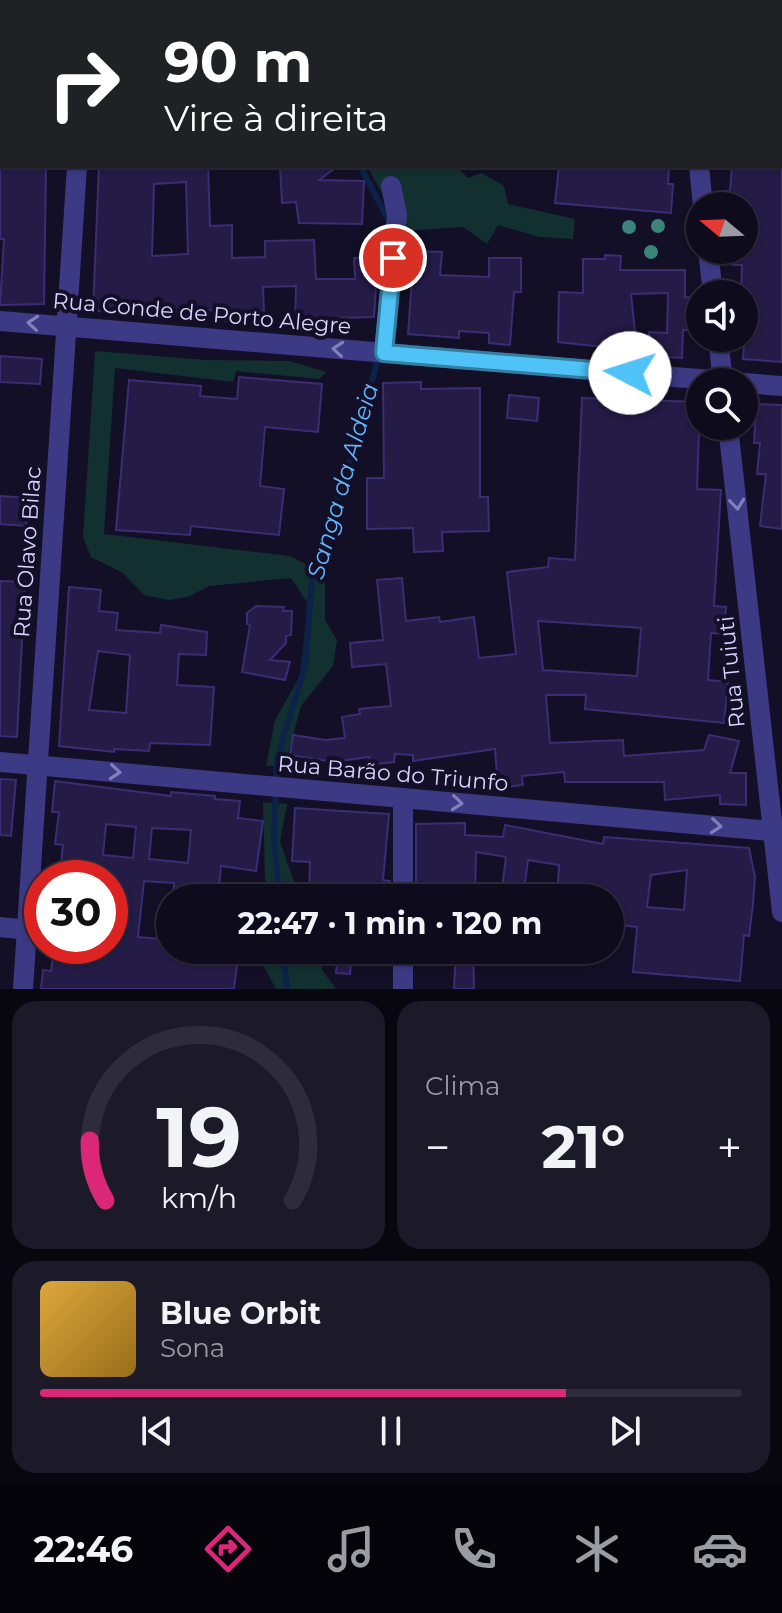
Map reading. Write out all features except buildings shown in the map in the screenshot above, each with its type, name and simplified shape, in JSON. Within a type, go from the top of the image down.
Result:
[{"type":"street","name":"Rua Olavo Bilac","points":[[31,860],[77,168]]},
{"type":"street","points":[[699,168],[702,192]]},
{"type":"street","points":[[384,353],[397,215],[391,186]]},
{"type":"street","name":"Rua Conde de Porto Alegre","points":[[0,321],[686,379]]},
{"type":"street","points":[[758,384],[782,386]]},
{"type":"street","name":"Rua Tuiuti","points":[[730,440],[778,831],[782,912]]},
{"type":"street","name":"Rua Barão do Triunfo","points":[[0,762],[778,831]]},
{"type":"street","points":[[403,798],[403,884]]},
{"type":"street","points":[[0,927],[24,930]]},
{"type":"street","name":"Rua Olavo Bilac","points":[[23,989],[25,964]]},
{"type":"street","points":[[403,964],[403,989]]},
{"type":"green space","points":[[368,168],[458,168],[468,178],[482,173],[504,186],[508,204],[575,219],[573,239],[539,237],[498,225],[487,244],[463,227],[403,231]]},
{"type":"green space","points":[[95,351],[207,360],[289,361],[327,372],[319,379],[236,371],[233,382],[115,368],[104,534],[290,556],[325,574],[325,620],[337,640],[333,666],[301,706],[285,765],[266,766],[275,720],[300,676],[308,604],[291,578],[209,586],[188,597],[168,600],[144,595],[123,573],[91,557],[83,537]]},
{"type":"green space","points":[[263,802],[287,804],[280,842],[295,884],[267,884]]},
{"type":"green space","points":[[263,964],[322,964],[322,970],[336,989],[276,989]]},
{"type":"waterway","name":"Sanga da Aldeia","points":[[361,168],[390,223]]},
{"type":"waterway","name":"Sanga da Aldeia","points":[[278,884],[274,835],[277,759],[305,666],[313,566],[354,450],[379,354]]},
{"type":"waterway","name":"Sanga da Aldeia","points":[[284,964],[287,989]]},
{"type":"route","points":[[393,258],[384,353],[630,373]]}]
